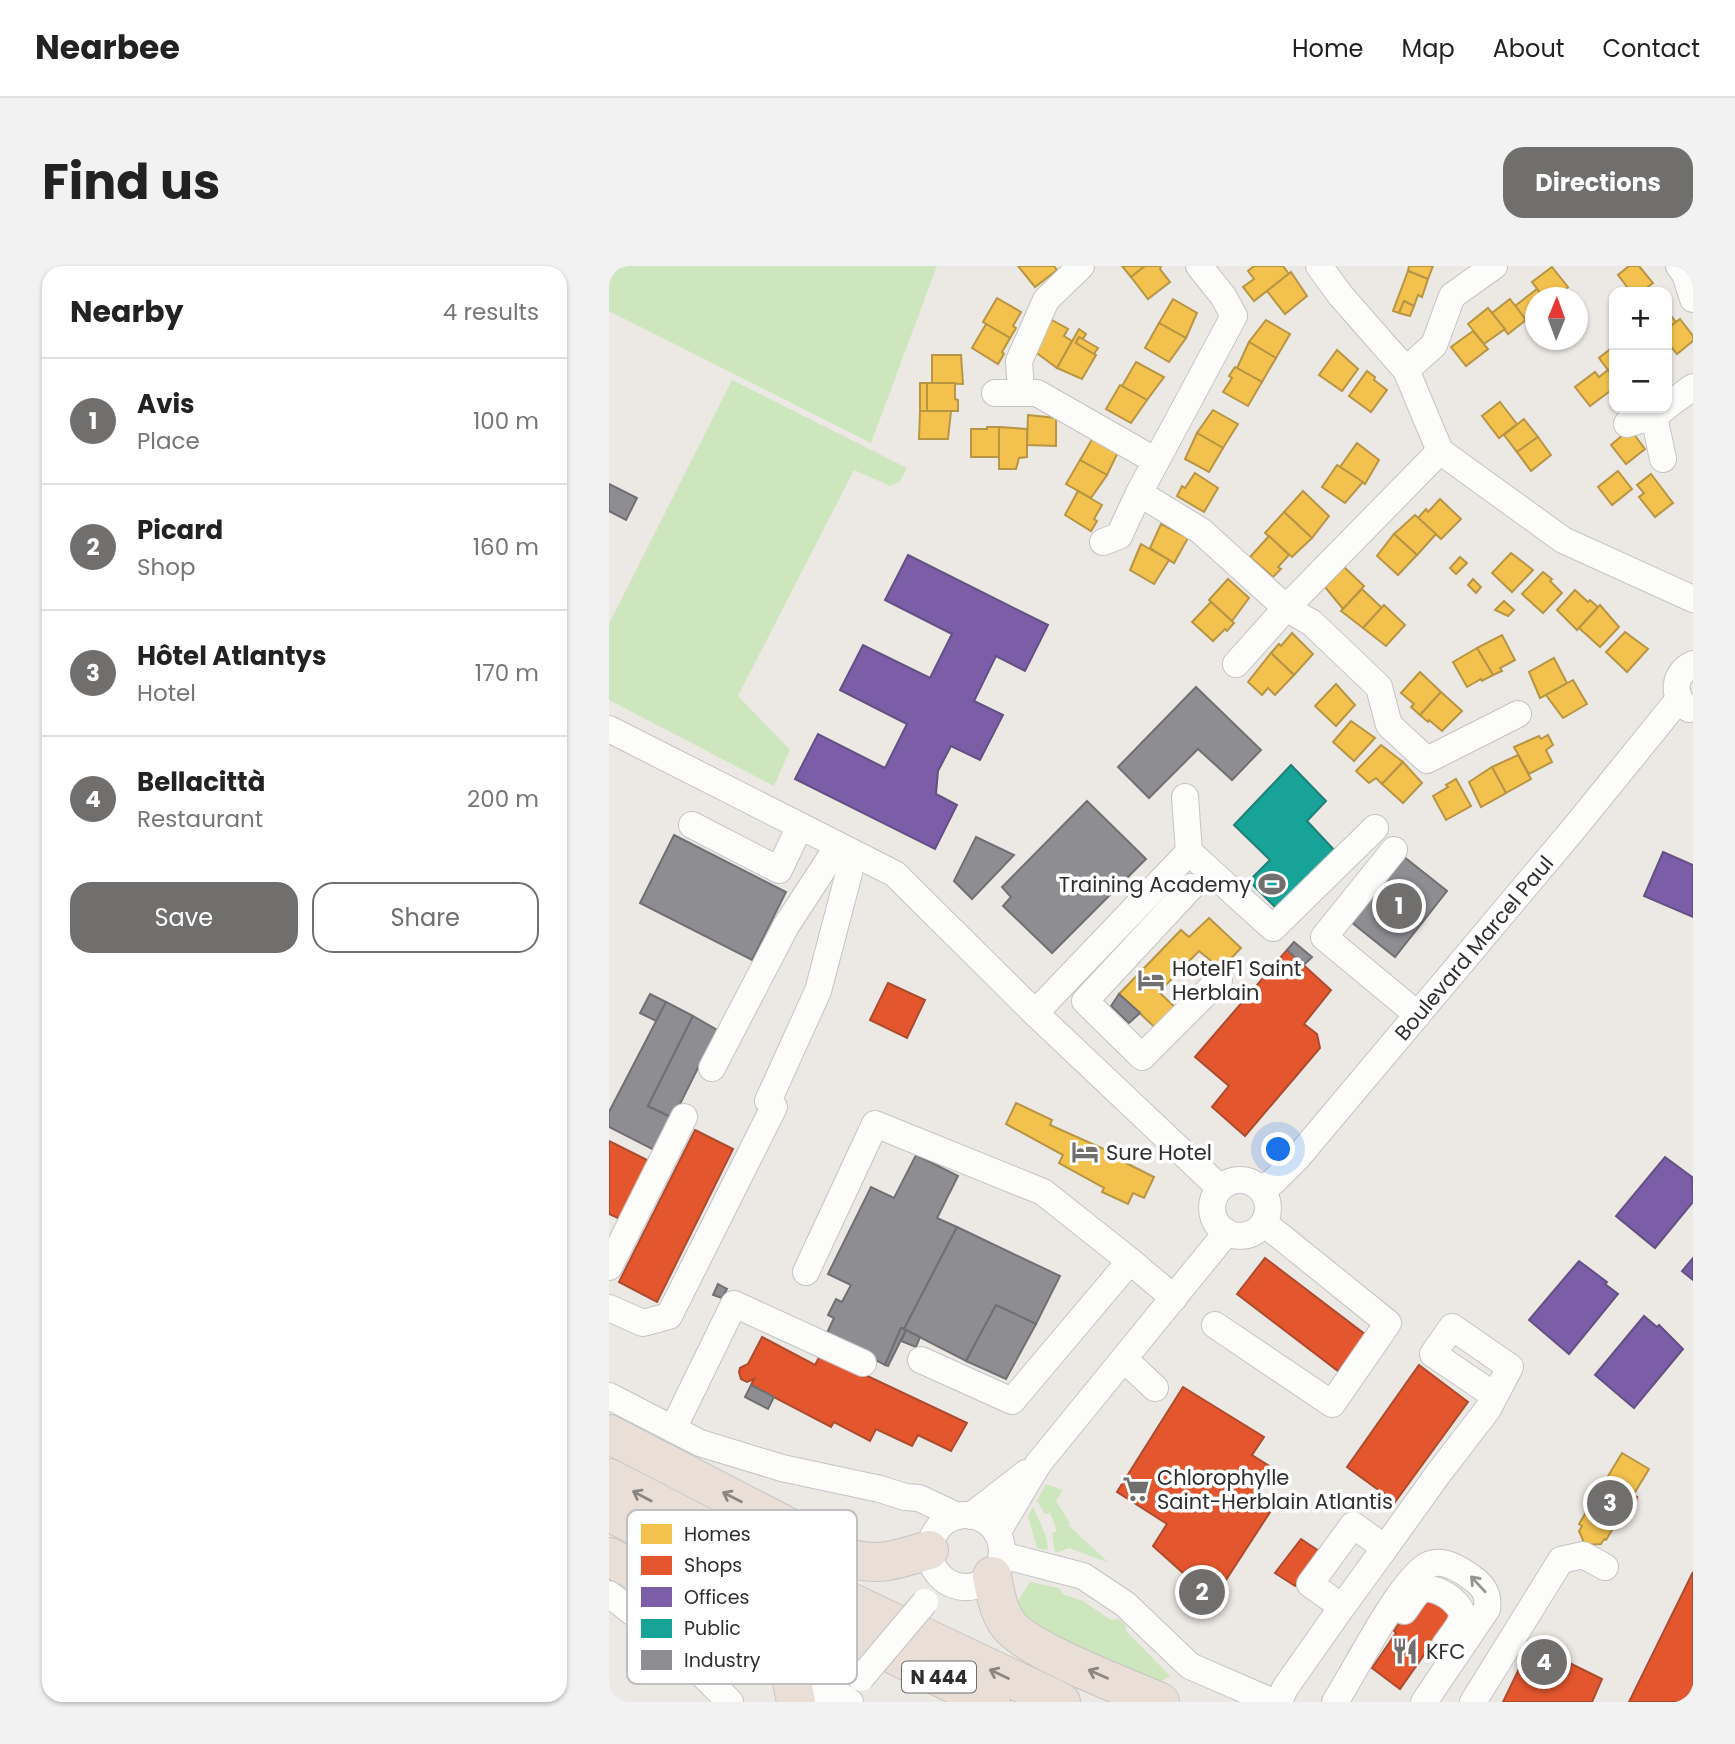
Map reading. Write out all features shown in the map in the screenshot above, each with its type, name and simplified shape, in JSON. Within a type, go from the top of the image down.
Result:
[{"type":"highway","points":[[609,1434],[755,1510]]},
{"type":"highway","name":"N 444","points":[[609,1478],[671,1510]]},
{"type":"highway","name":"N 444","points":[[609,1512],[627,1521]]},
{"type":"highway","points":[[997,1555],[999,1608],[1006,1622],[1025,1640],[1160,1702]]},
{"type":"highway","points":[[857,1560],[876,1563],[935,1556]]},
{"type":"highway","points":[[609,1557],[627,1566]]},
{"type":"highway","name":"N 444","points":[[857,1605],[1061,1702]]},
{"type":"highway","name":"N 444","points":[[857,1637],[991,1702]]},
{"type":"highway","points":[[793,1684],[797,1702]]},
{"type":"street","points":[[1021,393],[1019,360],[1046,300],[1081,266]]},
{"type":"street","points":[[1103,542],[1119,536],[1139,493],[1234,316],[1223,296],[1199,266]]},
{"type":"street","points":[[1318,266],[1406,370],[1440,450],[1563,540],[1693,599]]},
{"type":"street","points":[[1406,370],[1434,345],[1452,296],[1494,266]]},
{"type":"street","points":[[1679,266],[1685,274],[1693,299]]},
{"type":"street","points":[[1672,403],[1693,387]]},
{"type":"street","points":[[995,393],[1037,393],[1156,461]]},
{"type":"street","points":[[1627,424],[1654,413]]},
{"type":"street","points":[[1662,413],[1663,459]]},
{"type":"street","points":[[1236,664],[1286,608],[1440,450]]},
{"type":"street","points":[[1139,493],[1201,530],[1286,608],[1312,623],[1379,687],[1389,725],[1427,760],[1518,714]]},
{"type":"street","points":[[1686,705],[1676,692],[1678,677],[1692,663]]},
{"type":"street","name":"Boulevard Marcel Paul","points":[[1262,1190],[1298,1157],[1576,826],[1686,705]]},
{"type":"street","points":[[609,729],[895,874],[1035,1013],[1220,1188]]},
{"type":"street","points":[[1185,797],[1189,852],[1273,928],[1375,828]]},
{"type":"street","points":[[692,825],[779,870],[800,826]]},
{"type":"street","points":[[712,1068],[786,926],[846,850]]},
{"type":"street","points":[[609,1308],[643,1323],[669,1316],[774,1107],[768,1101],[818,991],[846,850]]},
{"type":"street","points":[[1394,850],[1324,937],[1417,1015]]},
{"type":"street","points":[[1035,1013],[1189,852]]},
{"type":"street","points":[[1191,887],[1085,1001],[1142,1057],[1219,980]]},
{"type":"street","points":[[1077,1053],[1106,1021]]},
{"type":"street","points":[[609,1267],[684,1117]]},
{"type":"street","points":[[806,1272],[875,1124],[1043,1192],[1174,1298]]},
{"type":"street","points":[[1241,1180],[1253,1182],[1262,1190],[1269,1206],[1264,1223],[1255,1231],[1244,1236],[1227,1233],[1217,1224],[1212,1212],[1213,1199],[1220,1188],[1229,1182],[1241,1180]]},
{"type":"street","points":[[1215,1325],[1332,1404],[1388,1323],[1264,1223]]},
{"type":"street","points":[[905,1497],[921,1512],[935,1556],[957,1586],[972,1587],[997,1555],[1038,1464],[1227,1233]]},
{"type":"street","points":[[921,1360],[1012,1401],[1130,1261]]},
{"type":"street","points":[[673,1429],[734,1304],[863,1363]]},
{"type":"street","points":[[1124,1359],[1156,1388]]},
{"type":"street","points":[[609,1396],[700,1443],[782,1468],[925,1500],[964,1516],[986,1521],[997,1555]]},
{"type":"street","points":[[1279,1702],[1285,1688],[1495,1396]]},
{"type":"street","points":[[797,1702],[808,1694],[823,1691],[852,1692],[925,1602],[942,1524],[964,1516],[1038,1464]]},
{"type":"street","points":[[1342,1608],[1310,1584],[1353,1525],[1385,1548]]},
{"type":"street","points":[[997,1555],[1083,1576],[1125,1604],[1191,1666],[1273,1702]]},
{"type":"street","points":[[1473,1702],[1561,1560],[1583,1555],[1605,1567]]},
{"type":"street","points":[[1342,1692],[1364,1650],[1416,1573],[1430,1564],[1447,1563],[1481,1584],[1488,1598],[1487,1609],[1430,1692]]},
{"type":"street","points":[[609,1594],[627,1608]]},
{"type":"street","points":[[712,1684],[730,1702]]},
{"type":"green space","points":[[609,266],[937,266],[871,443],[609,311]]},
{"type":"green space","points":[[732,380],[907,468],[900,481],[890,486],[854,470],[738,696],[790,750],[774,786],[609,700],[609,624]]},
{"type":"green space","points":[[1046,1484],[1063,1490],[1056,1501],[1070,1523],[1068,1525],[1109,1563],[1069,1548],[1055,1552],[1052,1533],[1057,1531],[1050,1513],[1045,1514],[1037,1501]]},
{"type":"green space","points":[[1033,1507],[1046,1536],[1048,1550],[1037,1548],[1028,1516]]},
{"type":"green space","points":[[1030,1582],[1059,1588],[1063,1594],[1083,1601],[1111,1620],[1118,1619],[1125,1624],[1126,1631],[1170,1676],[1154,1685],[1019,1627],[1018,1601]]},
{"type":"building: Homes","points":[[1018,266],[1054,266],[1057,270],[1035,287]]},
{"type":"building: Homes","points":[[1122,266],[1145,266],[1131,277]]},
{"type":"building: Homes","points":[[1145,266],[1161,266],[1160,269],[1170,282],[1148,299],[1131,277]]},
{"type":"building: Homes","points":[[1254,266],[1283,266],[1289,274],[1254,301],[1243,287],[1254,279],[1248,271]]},
{"type":"building: Homes","points":[[1409,266],[1433,266],[1428,279],[1408,271]]},
{"type":"building: Homes","points":[[1629,266],[1639,266],[1653,283],[1648,287],[1627,287],[1618,275]]},
{"type":"building: Homes","points":[[1552,267],[1568,287],[1536,287],[1532,282]]},
{"type":"building: Homes","points":[[1408,271],[1428,279],[1422,297],[1418,295],[1414,306],[1404,301],[1399,313],[1393,311]]},
{"type":"building: Homes","points":[[1291,272],[1307,296],[1285,314],[1267,291]]},
{"type":"building: Homes","points":[[997,298],[1021,312],[1010,338],[983,322]]},
{"type":"building: Homes","points":[[1525,298],[1525,319],[1515,306]]},
{"type":"building: Homes","points":[[1173,299],[1197,313],[1186,338],[1159,323]]},
{"type":"building: Homes","points":[[1510,299],[1525,321],[1508,334],[1492,313]]},
{"type":"building: Homes","points":[[1404,301],[1414,306],[1410,316],[1399,313]]},
{"type":"building: Homes","points":[[1488,308],[1505,329],[1484,344],[1468,324]]},
{"type":"building: Homes","points":[[1680,319],[1693,336],[1693,341],[1677,354],[1672,348],[1672,325]]},
{"type":"building: Homes","points":[[1052,320],[1068,329],[1064,336],[1072,341],[1057,368],[1034,351]]},
{"type":"building: Homes","points":[[1266,320],[1290,334],[1276,358],[1249,342]]},
{"type":"building: Homes","points":[[1159,323],[1186,338],[1169,362],[1145,348]]},
{"type":"building: Homes","points":[[986,324],[1010,338],[998,364],[972,348]]},
{"type":"building: Homes","points":[[1079,329],[1086,334],[1083,339],[1079,337],[1076,343],[1096,355],[1082,379],[1057,368]]},
{"type":"building: Homes","points":[[1473,331],[1488,349],[1466,366],[1451,347]]},
{"type":"building: Homes","points":[[1079,337],[1098,348],[1094,354],[1076,343]]},
{"type":"building: Homes","points":[[1249,342],[1276,358],[1262,382],[1237,368]]},
{"type":"building: Homes","points":[[1337,350],[1358,369],[1342,391],[1319,375]]},
{"type":"building: Homes","points":[[1609,350],[1609,371],[1599,358]]},
{"type":"building: Homes","points":[[932,355],[961,355],[963,384],[932,383]]},
{"type":"building: Homes","points":[[1136,362],[1164,377],[1147,400],[1122,386]]},
{"type":"building: Homes","points":[[1235,367],[1262,382],[1248,406],[1223,392]]},
{"type":"building: Homes","points":[[1367,371],[1387,390],[1371,412],[1349,396]]},
{"type":"building: Homes","points":[[1609,371],[1609,392],[1590,406],[1575,387],[1595,372],[1599,377]]},
{"type":"building: Homes","points":[[920,383],[927,383],[927,411],[920,411]]},
{"type":"building: Homes","points":[[927,383],[955,383],[958,411],[927,411]]},
{"type":"building: Homes","points":[[1120,385],[1147,400],[1131,423],[1106,409]]},
{"type":"building: Homes","points":[[1500,402],[1517,424],[1499,438],[1482,416]]},
{"type":"building: Homes","points":[[1213,410],[1238,424],[1223,448],[1197,433]]},
{"type":"building: Homes","points":[[920,411],[951,411],[948,439],[919,439]]},
{"type":"building: Homes","points":[[1028,415],[1056,418],[1056,446],[1027,445]]},
{"type":"building: Homes","points":[[1524,419],[1538,437],[1517,452],[1504,435]]},
{"type":"building: Homes","points":[[999,427],[999,457],[971,457],[971,429]]},
{"type":"building: Homes","points":[[999,427],[1027,429],[1027,457],[1019,458],[1016,469],[999,469]]},
{"type":"building: Homes","points":[[1630,429],[1645,449],[1626,464],[1611,445]]},
{"type":"building: Homes","points":[[1197,433],[1223,448],[1209,472],[1185,459]]},
{"type":"building: Homes","points":[[1094,436],[1119,450],[1107,475],[1080,460]]},
{"type":"building: Homes","points":[[1538,437],[1551,455],[1531,471],[1517,452]]},
{"type":"building: Homes","points":[[1357,443],[1379,460],[1365,484],[1340,467]]},
{"type":"building: Homes","points":[[1080,460],[1107,475],[1091,498],[1066,484]]},
{"type":"building: Homes","points":[[1337,465],[1363,482],[1345,503],[1322,487]]},
{"type":"building: Homes","points":[[1618,471],[1632,489],[1612,505],[1598,487]]},
{"type":"building: Homes","points":[[1195,473],[1218,488],[1204,512],[1177,496],[1182,486],[1185,488]]},
{"type":"building: Homes","points":[[1651,474],[1673,503],[1655,517],[1639,497],[1644,493],[1637,485]]},
{"type":"building: Homes","points":[[1078,491],[1102,505],[1091,531],[1065,515]]},
{"type":"building: Homes","points":[[1303,491],[1329,516],[1312,538],[1284,512]]},
{"type":"building: Homes","points":[[1440,499],[1461,519],[1441,539],[1418,518]]},
{"type":"building: Homes","points":[[1284,512],[1312,538],[1292,557],[1265,533]]},
{"type":"building: Homes","points":[[1415,515],[1436,534],[1417,555],[1394,534]]},
{"type":"building: Homes","points":[[1161,524],[1188,538],[1174,563],[1150,548]]},
{"type":"building: Homes","points":[[1394,534],[1417,555],[1398,575],[1377,556]]},
{"type":"building: Homes","points":[[1269,536],[1289,555],[1273,577],[1250,557]]},
{"type":"building: Homes","points":[[1141,544],[1169,560],[1154,584],[1130,570]]},
{"type":"building: Homes","points":[[1511,553],[1533,570],[1512,592],[1492,573]]},
{"type":"building: Homes","points":[[1460,557],[1467,563],[1456,574],[1450,568]]},
{"type":"building: Homes","points":[[1344,567],[1364,586],[1343,609],[1325,587]]},
{"type":"building: Homes","points":[[1543,572],[1562,593],[1543,613],[1522,594]]},
{"type":"building: Homes","points":[[1228,579],[1249,598],[1232,621],[1209,600]]},
{"type":"building: Homes","points":[[1473,579],[1481,587],[1476,593],[1468,585]]},
{"type":"building: Homes","points":[[1362,589],[1382,608],[1363,628],[1341,611]]},
{"type":"building: Homes","points":[[1575,590],[1598,607],[1577,630],[1557,610]]},
{"type":"building: Homes","points":[[1504,601],[1514,610],[1508,616],[1495,610]]},
{"type":"building: Homes","points":[[1211,602],[1234,623],[1213,641],[1192,622]]},
{"type":"building: Homes","points":[[1384,605],[1405,625],[1386,646],[1363,628]]},
{"type":"building: Homes","points":[[1600,605],[1619,627],[1600,647],[1579,628]]},
{"type":"building: Homes","points":[[1625,632],[1648,649],[1627,672],[1606,652]]},
{"type":"building: Homes","points":[[1292,633],[1313,654],[1294,675],[1271,653]]},
{"type":"building: Homes","points":[[1502,635],[1515,660],[1493,675],[1477,648]]},
{"type":"building: Homes","points":[[1477,648],[1493,675],[1467,687],[1453,662]]},
{"type":"building: Homes","points":[[1271,653],[1294,675],[1275,695],[1268,688],[1262,695],[1248,682]]},
{"type":"building: Homes","points":[[1554,658],[1567,683],[1540,698],[1529,672]]},
{"type":"building: Homes","points":[[1420,672],[1441,692],[1420,715],[1411,707],[1414,704],[1401,693]]},
{"type":"building: Homes","points":[[1573,680],[1587,704],[1563,718],[1546,695]]},
{"type":"building: Homes","points":[[1336,684],[1355,705],[1336,726],[1315,706]]},
{"type":"building: Homes","points":[[1441,692],[1462,711],[1442,731],[1420,715]]},
{"type":"building: Homes","points":[[1351,721],[1375,738],[1354,761],[1333,742]]},
{"type":"building: Homes","points":[[1548,735],[1553,745],[1546,750],[1552,762],[1529,774],[1514,747]]},
{"type":"building: Homes","points":[[1381,745],[1403,762],[1382,784],[1376,778],[1369,783],[1356,771]]},
{"type":"building: Homes","points":[[1518,755],[1531,779],[1506,793],[1492,767]]},
{"type":"building: Homes","points":[[1403,762],[1422,783],[1403,803],[1382,784]]},
{"type":"building: Homes","points":[[1492,767],[1506,793],[1481,807],[1469,782]]},
{"type":"building: Homes","points":[[1456,779],[1471,806],[1446,820],[1433,796]]},
{"type":"building: Homes","name":"HotelF1 Saint Herblain","points":[[1209,918],[1241,948],[1221,969],[1199,951],[1159,992],[1181,1013],[1161,1033],[1119,994],[1181,930],[1189,937]]},
{"type":"building: Homes","name":"Sure Hotel","points":[[1016,1103],[1052,1120],[1050,1125],[1126,1159],[1124,1162],[1154,1177],[1144,1198],[1133,1193],[1128,1204],[1102,1192],[1104,1188],[1059,1163],[1063,1155],[1006,1124]]},
{"type":"building: Homes","points":[[1622,1453],[1649,1469],[1606,1540],[1601,1544],[1585,1545],[1579,1531],[1582,1526],[1579,1524]]},
{"type":"building: Shops","points":[[1287,950],[1331,990],[1304,1024],[1317,1034],[1320,1048],[1245,1136],[1212,1107],[1229,1086],[1195,1057]]},
{"type":"building: Shops","points":[[888,983],[925,1000],[907,1038],[870,1020]]},
{"type":"building: Shops","points":[[695,1130],[733,1149],[657,1302],[619,1282]]},
{"type":"building: Shops","points":[[609,1141],[649,1161],[620,1219],[609,1214]]},
{"type":"building: Shops","points":[[1265,1258],[1366,1335],[1338,1371],[1237,1294]]},
{"type":"building: Shops","points":[[762,1337],[815,1365],[821,1354],[967,1423],[951,1451],[918,1435],[912,1446],[876,1429],[870,1441],[834,1422],[831,1427],[751,1385],[754,1379],[747,1382],[741,1379],[740,1368],[748,1364]]},
{"type":"building: Shops","points":[[1419,1365],[1468,1402],[1395,1502],[1347,1467]]},
{"type":"building: Shops","points":[[1183,1387],[1264,1437],[1252,1455],[1271,1467],[1254,1493],[1274,1506],[1213,1600],[1153,1546],[1167,1524],[1117,1492]]},
{"type":"building: Shops","points":[[1633,1495],[1637,1497],[1632,1513],[1624,1511]]},
{"type":"building: Shops","points":[[1301,1539],[1319,1551],[1295,1586],[1275,1573]]},
{"type":"building: Shops","points":[[1693,1572],[1693,1702],[1629,1702]]},
{"type":"building: Shops","name":"KFC","points":[[1421,1592],[1452,1615],[1400,1689],[1372,1668]]},
{"type":"building: Shops","points":[[1531,1644],[1602,1679],[1592,1702],[1503,1702]]},
{"type":"building: Offices","points":[[908,555],[1048,625],[1025,671],[996,656],[974,701],[1003,715],[980,760],[951,746],[938,771],[936,794],[957,805],[935,849],[795,779],[818,734],[885,768],[907,724],[840,690],[863,645],[930,678],[952,634],[885,600]]},
{"type":"building: Offices","points":[[1663,852],[1693,865],[1693,917],[1644,896]]},
{"type":"building: Offices","points":[[1665,1157],[1692,1177],[1693,1202],[1655,1248],[1616,1216]]},
{"type":"building: Offices","points":[[1693,1258],[1693,1280],[1682,1271]]},
{"type":"building: Offices","points":[[1579,1261],[1618,1294],[1569,1354],[1529,1320]]},
{"type":"building: Offices","points":[[1644,1316],[1657,1327],[1659,1325],[1683,1349],[1634,1408],[1595,1375]]},
{"type":"building: Public","points":[[1291,765],[1326,801],[1307,821],[1337,853],[1281,913],[1249,881],[1270,860],[1234,825]]},
{"type":"building: Industry","points":[[609,484],[637,498],[626,520],[609,511]]},
{"type":"building: Industry","points":[[1196,687],[1261,750],[1232,780],[1198,749],[1149,798],[1118,767]]},
{"type":"building: Industry","points":[[1087,801],[1146,859],[1052,953],[1003,906],[1011,897],[1002,887]]},
{"type":"building: Industry","points":[[674,835],[786,892],[752,960],[640,903]]},
{"type":"building: Industry","points":[[976,837],[1014,855],[972,899],[954,881]]},
{"type":"building: Industry","points":[[1403,856],[1447,891],[1395,957],[1350,921]]},
{"type":"building: Industry","points":[[1294,942],[1312,957],[1304,965],[1287,950]]},
{"type":"building: Industry","points":[[650,994],[666,1002],[656,1021],[640,1013]]},
{"type":"building: Industry","points":[[1119,994],[1140,1013],[1129,1023],[1111,1006]]},
{"type":"building: Industry","points":[[666,1002],[693,1016],[648,1106],[673,1118],[656,1151],[609,1127],[609,1112]]},
{"type":"building: Industry","points":[[693,1016],[717,1030],[673,1118],[648,1106]]},
{"type":"building: Industry","points":[[916,1155],[958,1176],[937,1218],[957,1227],[904,1329],[901,1328],[885,1365],[826,1335],[834,1318],[828,1315],[836,1299],[842,1302],[851,1285],[828,1274],[871,1187],[894,1198]]},
{"type":"building: Industry","points":[[957,1227],[1060,1276],[1036,1324],[996,1305],[966,1361],[904,1329]]},
{"type":"building: Industry","points":[[718,1284],[727,1289],[722,1298],[713,1295]]},
{"type":"building: Industry","points":[[996,1305],[1036,1324],[1006,1379],[966,1361]]},
{"type":"building: Industry","points":[[901,1328],[906,1330],[888,1366],[885,1365]]},
{"type":"building: Industry","points":[[906,1330],[920,1337],[916,1347],[901,1341]]},
{"type":"building: Industry","points":[[751,1385],[774,1397],[768,1409],[745,1397]]},
{"type":"place","name":"Training Academy","points":[[1272,884]]},
{"type":"place","name":"Avis","points":[[1399,906]]},
{"type":"place","name":"HotelF1 Saint Herblain","points":[[1151,980]]},
{"type":"place","name":"Sure Hotel","points":[[1085,1152]]},
{"type":"place","name":"Chlorophylle Saint-Herblain Atlantis","points":[[1136,1489]]},
{"type":"place","name":"Hôtel Atlantys","points":[[1610,1503]]},
{"type":"place","name":"Picard","points":[[1202,1592]]},
{"type":"place","name":"KFC","points":[[1405,1651]]},
{"type":"place","name":"Bellacittà","points":[[1544,1662]]}]
